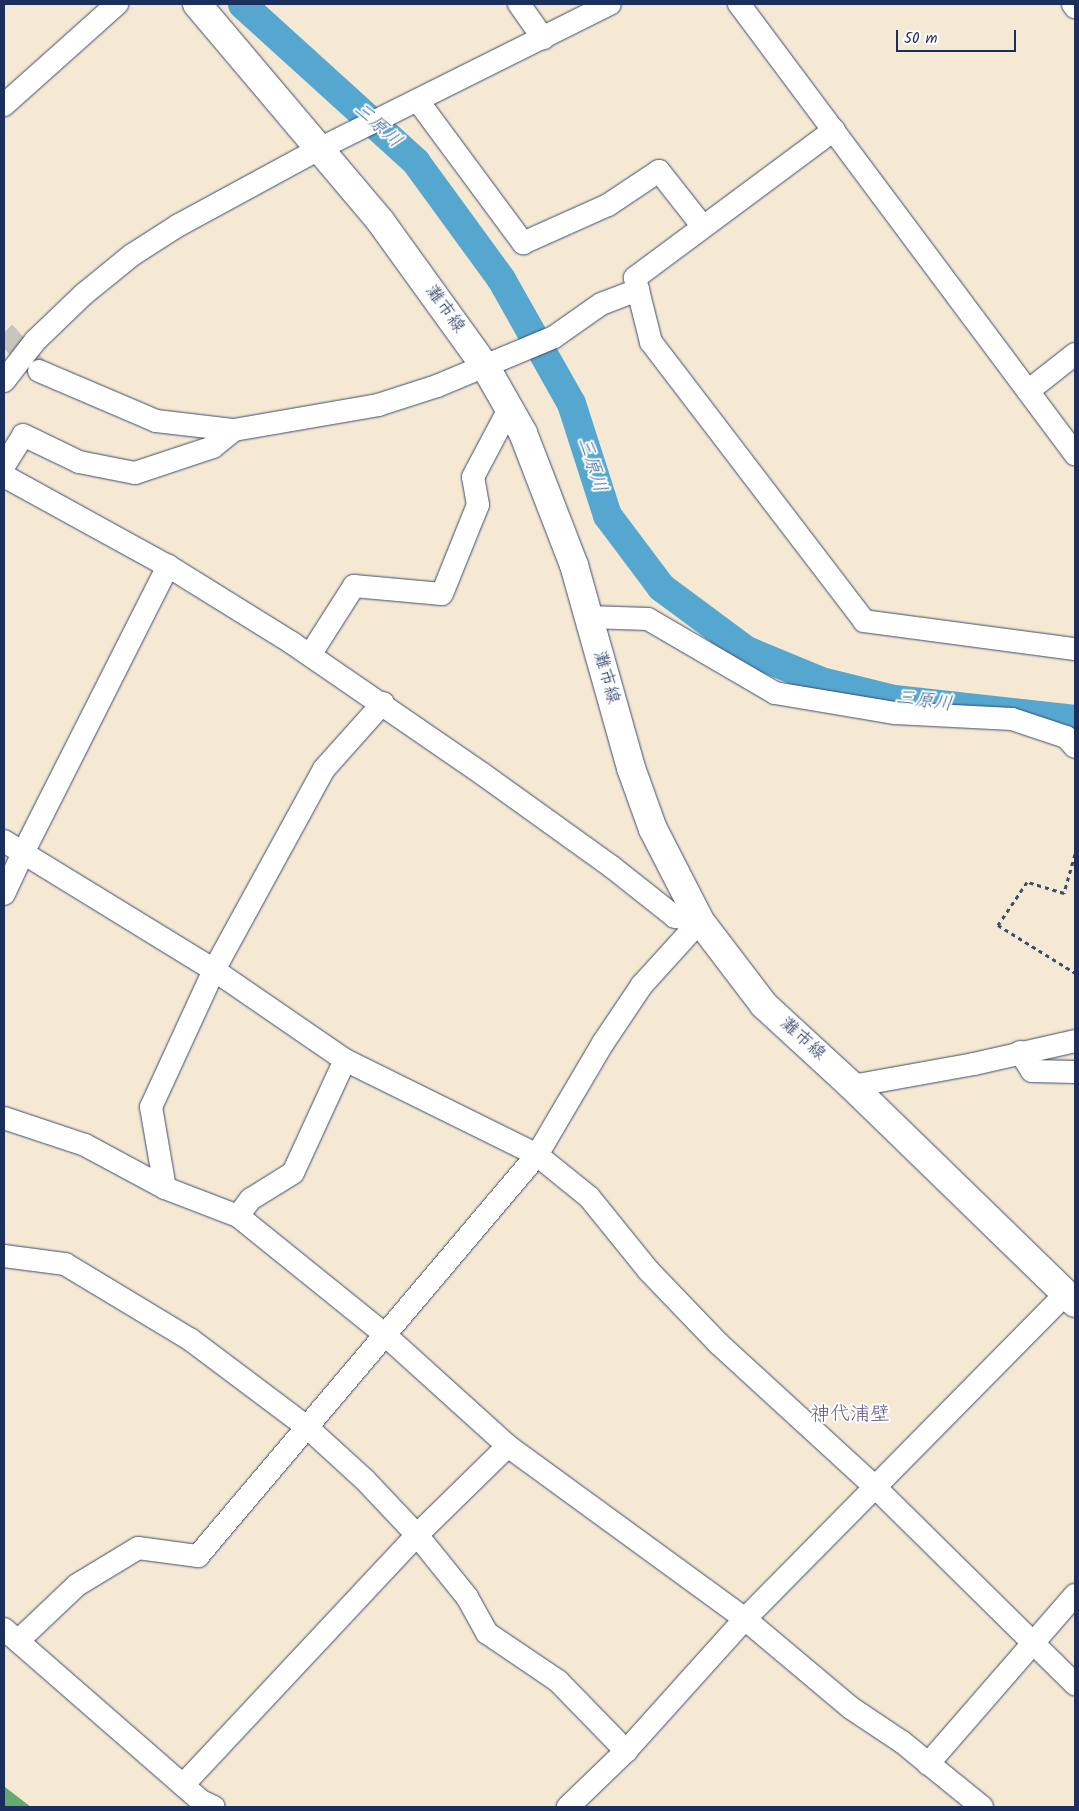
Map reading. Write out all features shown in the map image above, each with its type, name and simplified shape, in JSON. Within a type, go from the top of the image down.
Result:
[{"type":"main road","name":"灘市線","points":[[197,4],[380,222],[491,364],[509,409],[548,491],[588,616],[630,768],[649,821],[700,921],[764,1005],[852,1086],[1071,1298]]},
{"type":"street","points":[[4,105],[117,4]]},
{"type":"street","points":[[519,4],[543,38]]},
{"type":"street","points":[[4,381],[42,335],[84,294],[132,255],[179,226],[319,149],[346,138],[610,4]]},
{"type":"street","points":[[739,4],[1075,454]]},
{"type":"street","points":[[410,105],[522,243],[608,205],[659,171],[703,228]]},
{"type":"street","points":[[834,130],[635,278],[651,342],[864,621],[1075,649]]},
{"type":"street","points":[[39,371],[156,421],[234,430],[378,405],[437,386],[554,337],[601,304],[638,290]]},
{"type":"street","points":[[1028,391],[1075,354]]},
{"type":"street","points":[[310,655],[354,586],[442,594],[478,505],[473,477],[509,409]]},
{"type":"street","points":[[4,466],[23,435],[79,462],[135,473],[213,447],[234,430]]},
{"type":"street","points":[[4,476],[168,566],[310,655],[383,703],[612,867],[675,917],[700,921]]},
{"type":"street","points":[[4,894],[168,566]]},
{"type":"street","points":[[588,616],[648,619],[775,693],[895,713],[1012,719],[1066,737],[1075,747]]},
{"type":"street","points":[[165,1188],[150,1107],[214,970],[324,769],[383,703]]},
{"type":"street","points":[[4,841],[214,970],[345,1060],[537,1155],[589,1198],[649,1271],[718,1343],[875,1487],[1075,1684]]},
{"type":"street","points":[[214,1807],[184,1785],[11,1635],[77,1585],[138,1548],[198,1556],[537,1155],[642,985],[700,921]]},
{"type":"street","points":[[852,1086],[974,1064],[1075,1041]]},
{"type":"street","points":[[1020,1052],[1032,1071],[1075,1072]]},
{"type":"street","points":[[238,1216],[251,1199],[293,1173],[345,1060]]},
{"type":"street","points":[[4,1118],[85,1145],[165,1188],[238,1216],[384,1334],[508,1446],[745,1619],[851,1708],[928,1764],[982,1807]]},
{"type":"street","points":[[4,1256],[66,1264],[191,1340],[308,1428],[365,1480],[417,1535],[466,1597],[487,1633],[558,1681],[626,1751]]},
{"type":"street","points":[[568,1807],[626,1751],[745,1619],[875,1487],[1071,1298]]},
{"type":"street","points":[[184,1785],[417,1535],[508,1446]]},
{"type":"street","points":[[928,1764],[1075,1595]]},
{"type":"path","points":[[1075,854],[1064,893],[1027,882],[998,925],[1075,973]]},
{"type":"green space","points":[[5,1787],[31,1807],[4,1807]]},
{"type":"waterway","name":"三原川","points":[[242,4],[415,161],[501,279],[571,403],[607,515],[661,587],[746,650],[821,681],[894,699],[1075,719]]},
{"type":"tunnel","points":[[4,332],[37,368]]},
{"type":"district","name":"神代浦壁","points":[[850,1415]]}]
